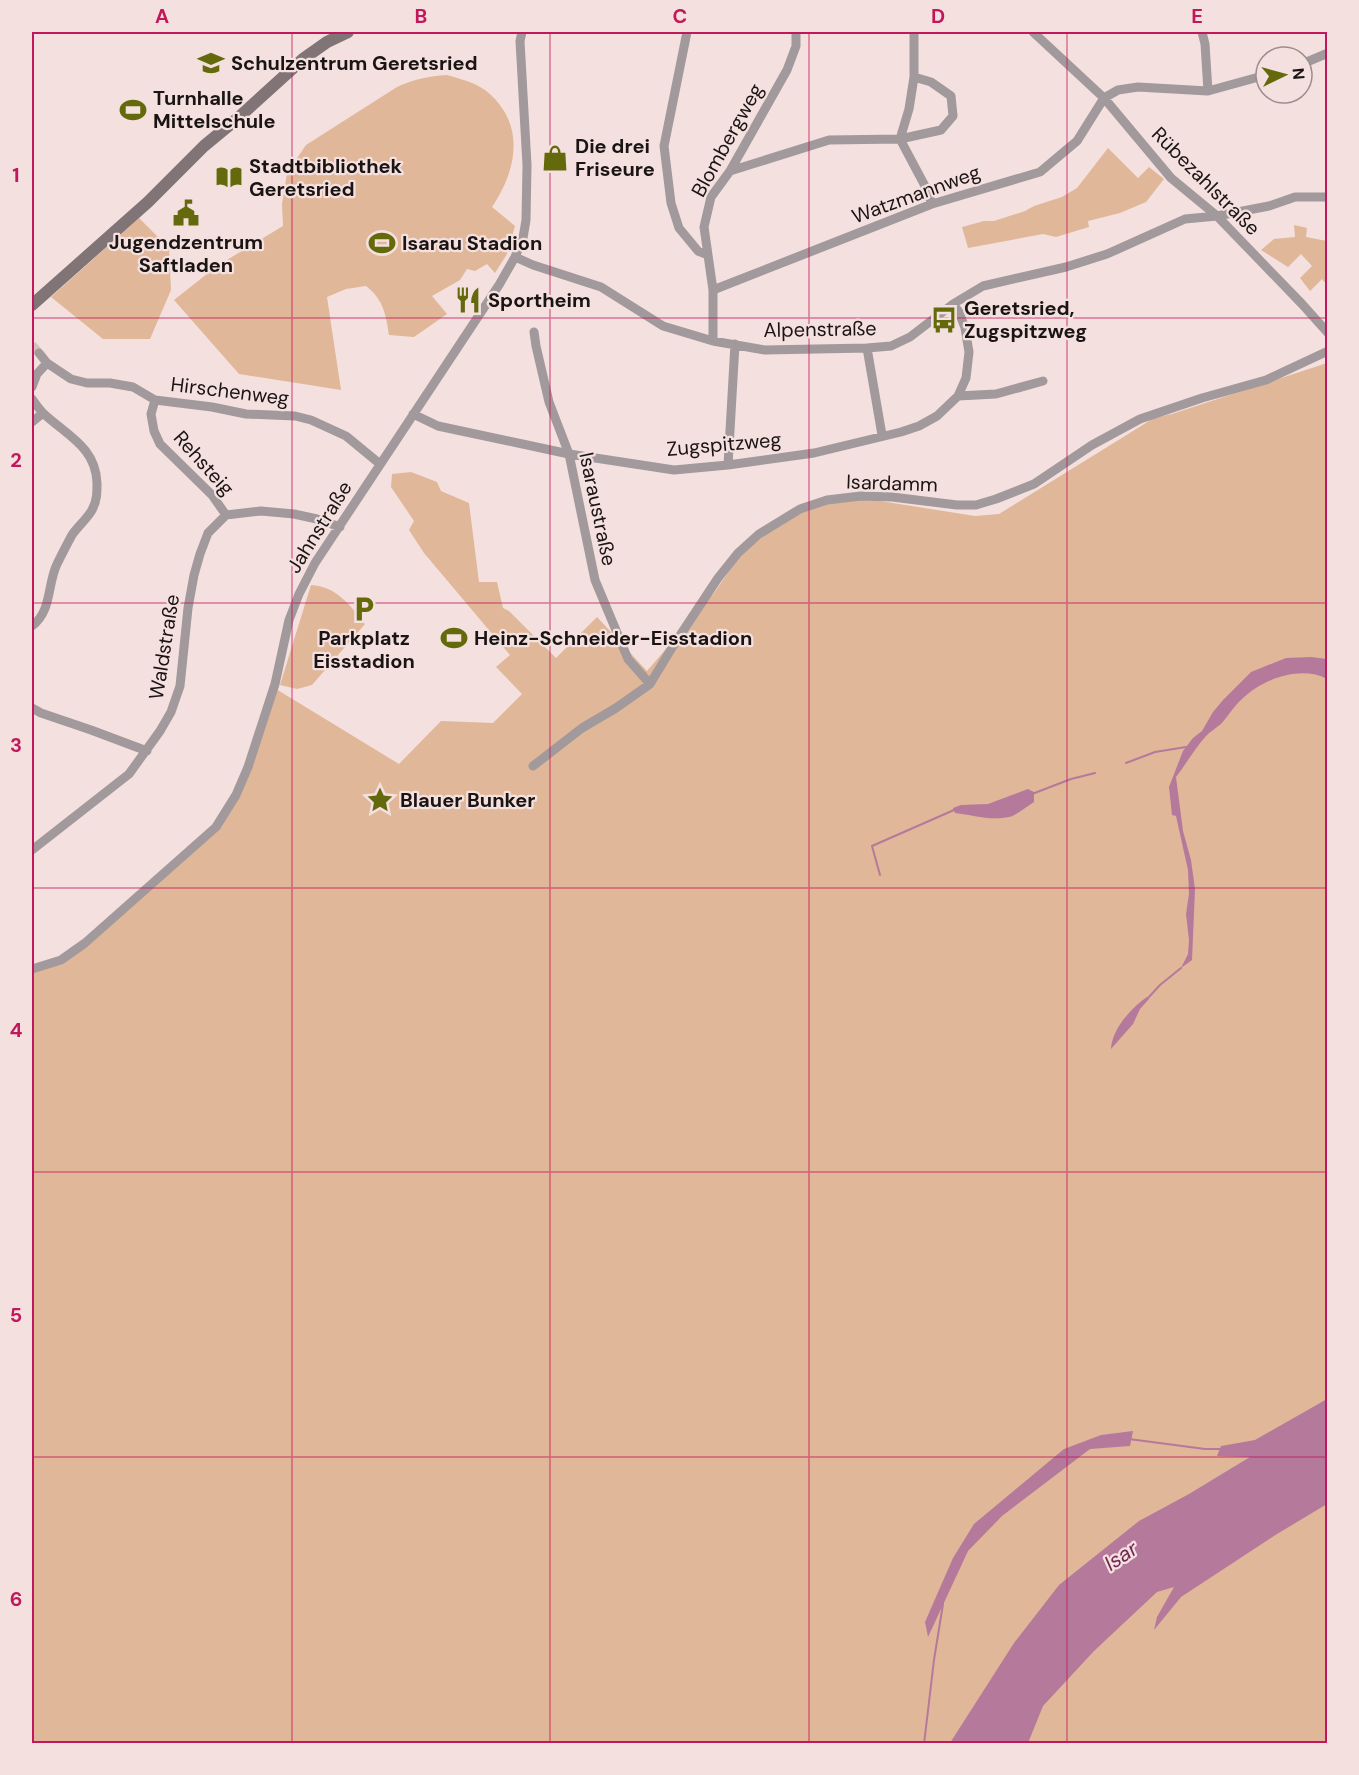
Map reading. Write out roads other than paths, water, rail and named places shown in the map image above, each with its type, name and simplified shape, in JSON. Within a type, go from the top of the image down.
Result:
[{"type":"street","points":[[32,305],[148,201],[204,146],[298,63],[327,42],[348,32]]},
{"type":"street","name":"Jahnstraße","points":[[32,969],[61,960],[85,943],[216,827],[236,795],[248,767],[275,684],[289,620],[315,563],[499,285],[515,257],[523,238],[526,220],[527,165],[521,36],[514,32]]},
{"type":"street","points":[[687,32],[663,146],[671,203],[679,228],[698,251],[708,255]]},
{"type":"street","name":"Blombergweg","points":[[713,341],[713,290],[704,227],[711,197],[729,171],[787,70],[796,46],[796,32]]},
{"type":"street","points":[[914,32],[914,77],[909,109],[900,139],[932,204]]},
{"type":"street","name":"Rübezahlstraße","points":[[1033,32],[1104,98],[1171,178],[1217,216],[1328,333]]},
{"type":"street","points":[[1202,32],[1208,91]]},
{"type":"street","points":[[1314,59],[1328,53]]},
{"type":"street","points":[[729,171],[829,140],[900,139],[941,130],[953,116],[951,96],[932,82],[914,77]]},
{"type":"street","points":[[1104,98],[1118,90],[1138,87],[1208,91],[1254,78]]},
{"type":"street","name":"Watzmannweg","points":[[713,290],[932,204],[1040,172],[1077,141],[1104,98]]},
{"type":"street","name":"Alpenstraße","points":[[515,257],[601,287],[663,327],[713,341],[765,350],[867,348],[891,346],[910,337],[953,304],[983,285],[1066,267],[1107,254],[1185,219],[1217,216],[1269,206],[1295,197],[1328,197]]},
{"type":"street","name":"Zugspitzweg","points":[[413,414],[434,425],[569,454],[674,470],[814,453],[919,426],[937,416],[958,396],[966,378],[969,352],[965,328],[953,304]]},
{"type":"street","name":"Isaraustraße","points":[[534,332],[549,402],[569,454],[595,580],[628,659],[650,684]]},
{"type":"street","points":[[728,465],[735,344]]},
{"type":"street","points":[[867,348],[882,435]]},
{"type":"street","name":"Isardamm","points":[[533,766],[582,728],[650,684],[718,578],[738,553],[759,534],[800,509],[827,500],[861,496],[976,505],[1034,484],[1092,445],[1140,419],[1266,380],[1328,351]]},
{"type":"street","name":"Hirschenweg","points":[[39,353],[47,363],[71,379],[133,387],[155,400],[246,414],[296,416],[311,420],[345,436],[380,465]]},
{"type":"street","points":[[32,387],[37,374],[47,363]]},
{"type":"street","points":[[958,396],[996,394],[1043,381]]},
{"type":"street","points":[[32,399],[43,413],[67,431],[83,448],[94,464],[97,478],[97,496],[93,509],[73,534],[56,567],[50,585],[48,603],[37,622],[32,626]]},
{"type":"street","name":"Rehsteig","points":[[155,400],[151,414],[154,431],[160,444],[213,495],[226,515]]},
{"type":"street","points":[[32,422],[43,413]]},
{"type":"street","points":[[226,515],[261,512],[294,514],[340,527]]},
{"type":"street","name":"Waldstraße","points":[[32,850],[129,774],[147,751],[171,712],[180,686],[188,608],[194,575],[208,533],[226,515]]},
{"type":"street","points":[[32,708],[40,713],[147,751]]},
{"type":"water","points":[[1286,658],[1327,659],[1327,679],[1306,673],[1294,674],[1260,685],[1242,699],[1221,724],[1206,736],[1176,777],[1183,831],[1191,860],[1195,889],[1192,960],[1181,968],[1188,954],[1189,940],[1186,914],[1189,894],[1188,870],[1176,816],[1172,815],[1169,787],[1183,751],[1202,731],[1223,700],[1251,672]]},
{"type":"water","points":[[1028,789],[1034,792],[1034,802],[1009,817],[988,818],[955,813],[953,808],[961,805],[988,804]]},
{"type":"water","points":[[1147,997],[1149,999],[1140,1009],[1133,1024],[1111,1049],[1112,1041],[1123,1020]]},
{"type":"water","name":"Isar","points":[[1327,1399],[1327,1504],[1181,1597],[1154,1630],[1157,1617],[1174,1587],[1157,1592],[1094,1651],[1043,1706],[1028,1743],[950,1743],[1014,1643],[1059,1585],[1139,1521],[1250,1457],[1217,1456],[1221,1446],[1255,1440]]},
{"type":"water","points":[[1133,1431],[1130,1446],[1090,1449],[1002,1516],[968,1551],[928,1637],[925,1622],[953,1558],[974,1524],[1064,1449],[1101,1435]]},
{"type":"waterway","points":[[1126,763],[1155,752],[1186,747]]},
{"type":"waterway","points":[[1032,794],[1071,779],[1095,773]]},
{"type":"waterway","points":[[880,875],[872,846],[954,810]]},
{"type":"waterway","points":[[1148,998],[1181,968]]},
{"type":"waterway","points":[[1129,1439],[1221,1449]]},
{"type":"waterway","points":[[924,1744],[943,1604]]},
{"type":"tunnel","points":[[32,345],[39,353]]},
{"type":"place","name":"Schulzentrum Geretsried","points":[[211,63]]},
{"type":"place","name":"Turnhalle Mittelschule","points":[[133,110]]},
{"type":"place","name":"Die drei Friseure","points":[[555,158]]},
{"type":"place","name":"Stadtbibliothek Geretsried","points":[[229,177]]},
{"type":"place","name":"Jugendzentrum Saftladen","points":[[186,213]]},
{"type":"place","name":"Isarau Stadion","points":[[382,243]]},
{"type":"place","name":"Sportheim","points":[[468,300]]},
{"type":"place","name":"Geretsried, Zugspitzweg","points":[[944,320]]},
{"type":"place","name":"Parkplatz Eisstadion","points":[[364,609]]},
{"type":"place","name":"Heinz-Schneider-Eisstadion","points":[[454,638]]},
{"type":"place","name":"Blauer Bunker","points":[[380,800]]}]
